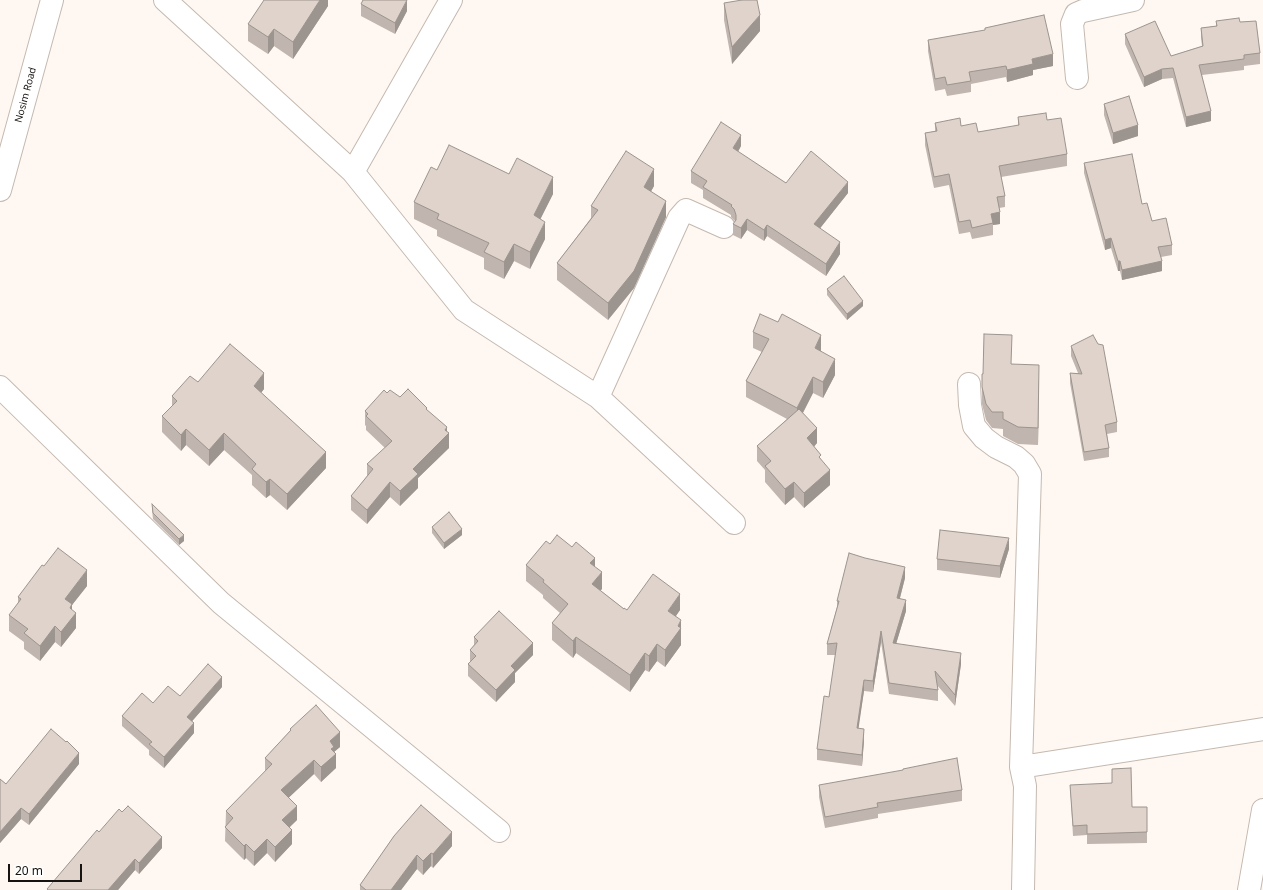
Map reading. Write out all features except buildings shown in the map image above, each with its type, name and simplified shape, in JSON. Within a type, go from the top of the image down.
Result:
[{"type":"street","name":"Nosim Road","points":[[0,190],[52,0]]},
{"type":"street","points":[[165,0],[353,172],[464,310],[598,397],[734,523]]},
{"type":"street","points":[[353,172],[451,0]]},
{"type":"street","points":[[1077,78],[1072,24],[1076,14],[1083,11],[1134,0]]},
{"type":"street","points":[[598,397],[679,218],[686,210],[724,227]]},
{"type":"street","points":[[969,384],[970,405],[974,426],[984,438],[996,447],[1016,457],[1024,464],[1030,474],[1021,766],[1025,786],[1022,890]]},
{"type":"street","points":[[0,387],[221,603],[499,831]]},
{"type":"street","points":[[1021,766],[1263,729]]},
{"type":"street","points":[[1249,890],[1263,810]]}]
